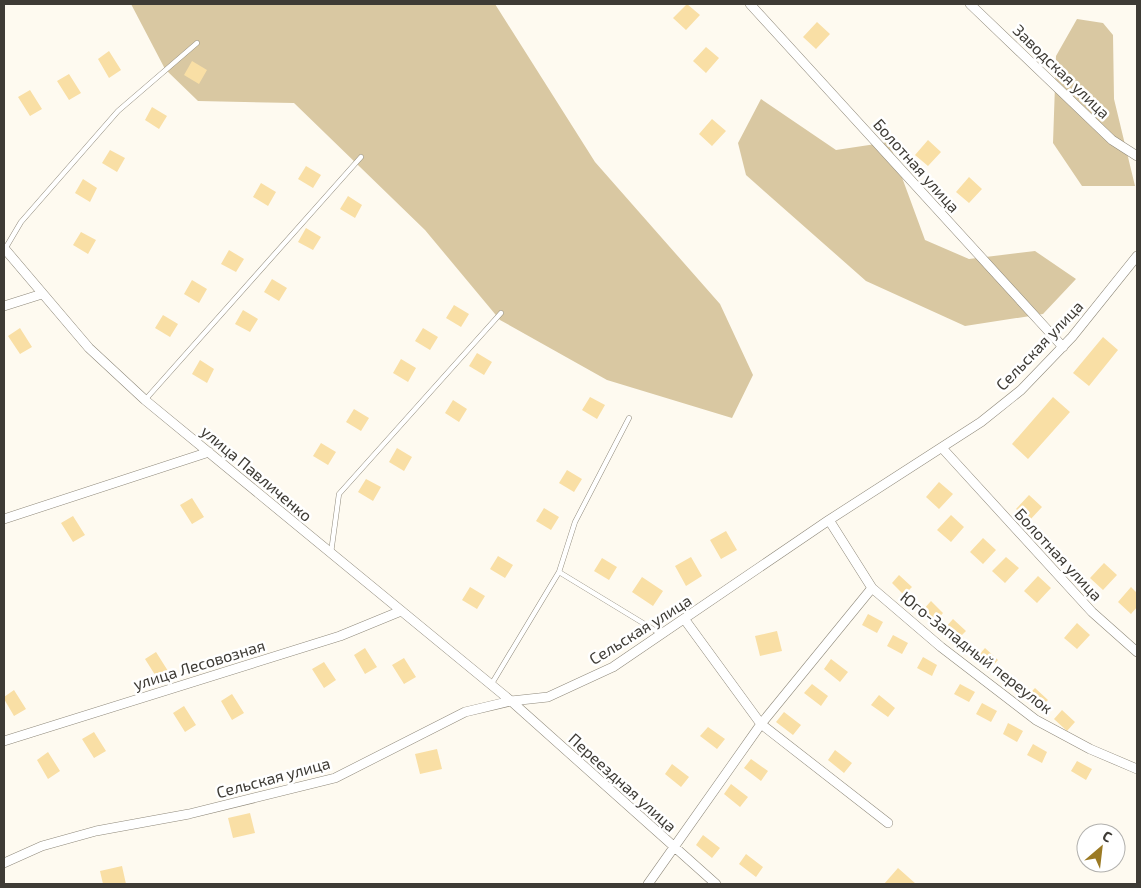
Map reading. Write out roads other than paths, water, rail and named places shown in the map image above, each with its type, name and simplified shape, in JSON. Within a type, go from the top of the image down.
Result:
[{"type":"street","name":"Болотная улица","points":[[750,4],[1063,347]]},
{"type":"street","name":"Заводская улица","points":[[970,4],[1112,140],[1137,156]]},
{"type":"street","name":"улица Павличенко","points":[[4,249],[89,348],[145,400],[511,701]]},
{"type":"street","name":"Сельская улица","points":[[4,863],[42,846],[96,831],[189,814],[335,778],[465,712],[511,701],[548,697],[613,667],[685,620],[829,520],[943,449],[981,422],[1021,390],[1063,347],[1137,256]]},
{"type":"street","points":[[4,306],[42,294]]},
{"type":"street","name":"Болотная улица","points":[[943,449],[1092,612],[1137,652]]},
{"type":"street","points":[[4,519],[209,452]]},
{"type":"street","name":"Юго-Западный переулок","points":[[829,520],[872,588],[941,647],[1036,720],[1090,749],[1137,769]]},
{"type":"street","points":[[648,884],[761,724],[872,588]]},
{"type":"street","name":"улица Лесовозная","points":[[4,741],[340,636],[401,612]]},
{"type":"street","points":[[685,620],[761,724],[888,823]]},
{"type":"street","name":"Переездная улица","points":[[511,701],[674,849],[716,884]]},
{"type":"lane","points":[[4,249],[20,222],[118,111],[197,43]]},
{"type":"lane","points":[[145,400],[362,157]]},
{"type":"lane","points":[[331,554],[339,494],[501,313]]},
{"type":"lane","points":[[491,685],[559,572],[576,522],[628,418]]},
{"type":"lane","points":[[559,572],[662,635]]}]
